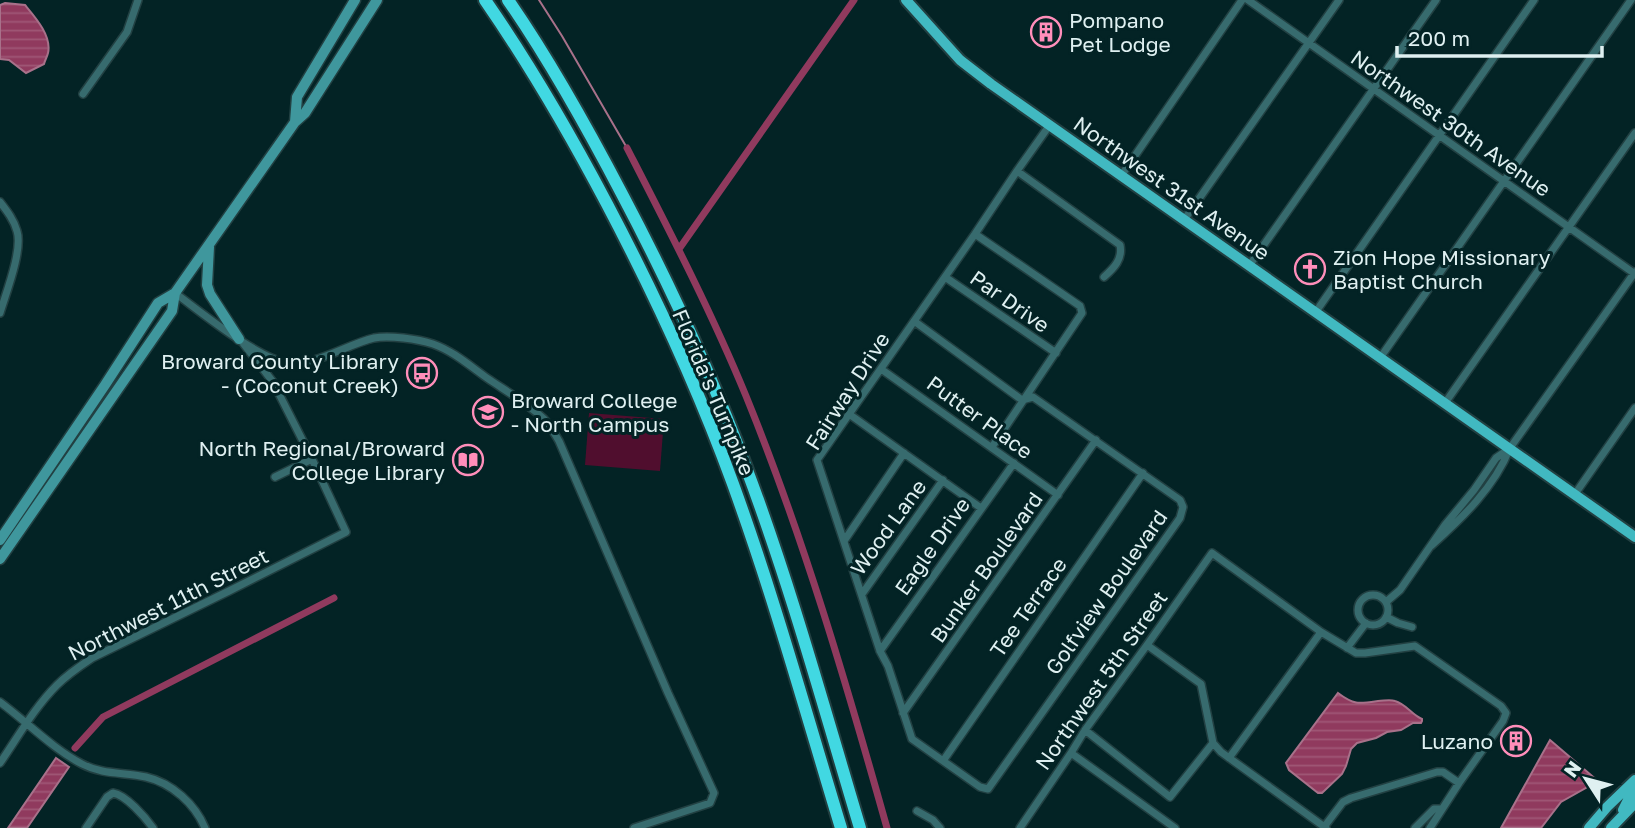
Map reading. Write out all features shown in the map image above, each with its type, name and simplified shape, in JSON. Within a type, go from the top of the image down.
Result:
[{"type":"highway","name":"Florida's Turnpike","points":[[485,0],[513,40],[577,148],[634,257],[683,362],[732,482],[771,595],[841,828]]},
{"type":"highway","name":"Florida's Turnpike","points":[[508,0],[527,27],[592,138],[651,250],[699,352],[747,470],[788,587],[860,828]]},
{"type":"main road","points":[[295,122],[298,97],[355,0]]},
{"type":"main road","points":[[0,559],[172,310],[175,293],[295,122],[305,113],[377,0]]},
{"type":"main road","name":"Northwest 31st Avenue","points":[[906,0],[960,60],[991,84],[1635,537]]},
{"type":"main road","points":[[209,244],[207,285],[215,303],[239,339]]},
{"type":"main road","points":[[0,540],[158,303],[175,293]]},
{"type":"main road","points":[[42,498],[44,484],[81,429],[85,415]]},
{"type":"main road","points":[[1589,828],[1635,780]]},
{"type":"main road","points":[[1615,824],[1635,792]]},
{"type":"main road","points":[[1615,824],[1635,803]]},
{"type":"street","points":[[83,94],[127,32],[138,0]]},
{"type":"street","points":[[1121,176],[1242,0]]},
{"type":"street","name":"Northwest 30th Avenue","points":[[1248,0],[1503,182],[1635,272]]},
{"type":"street","points":[[1184,220],[1339,0]]},
{"type":"street","points":[[1249,267],[1436,0]]},
{"type":"street","points":[[1315,313],[1534,0]]},
{"type":"street","points":[[1380,358],[1631,0]]},
{"type":"street","name":"Fairway Drive","points":[[988,789],[980,787],[912,739],[817,460],[1049,126]]},
{"type":"street","points":[[1445,403],[1635,133]]},
{"type":"street","points":[[1017,171],[1120,245],[1120,259],[1104,277]]},
{"type":"street","points":[[0,202],[18,234],[15,264],[0,313]]},
{"type":"street","points":[[975,234],[1080,306],[1082,313],[992,447]]},
{"type":"street","points":[[1386,602],[1397,594],[1496,458],[1510,449],[1635,272]]},
{"type":"street","name":"Par Drive","points":[[945,277],[1056,353]]},
{"type":"street","points":[[175,293],[239,339],[273,359],[288,363],[304,363],[378,337],[431,344],[450,352],[532,408],[546,421],[559,440],[714,793],[710,803],[634,828]]},
{"type":"street","name":"Golfview Boulevard","points":[[915,321],[1022,400],[1033,397],[1097,440],[1180,500],[1183,507],[1180,518],[988,789]]},
{"type":"street","points":[[239,339],[273,382],[312,459],[275,477]]},
{"type":"street","points":[[273,359],[270,371],[273,382]]},
{"type":"street","name":"Putter Place","points":[[881,369],[1058,495]]},
{"type":"street","points":[[1574,494],[1635,408]]},
{"type":"street","points":[[849,414],[981,508]]},
{"type":"street","name":"Bunker Boulevard","points":[[903,713],[1097,440]]},
{"type":"street","points":[[844,541],[904,453]]},
{"type":"street","name":"Northwest 11th Street","points":[[0,763],[55,686],[92,658],[346,532],[312,459]]},
{"type":"street","name":"Eagle Drive","points":[[880,651],[1014,463]]},
{"type":"street","name":"Tee Terrace","points":[[943,761],[1143,473]]},
{"type":"street","name":"Wood Lane","points":[[862,594],[943,480]]},
{"type":"street","name":"Northwest 5th Street","points":[[1020,828],[1072,753],[1084,730],[1212,552],[1321,632]]},
{"type":"street","points":[[1378,596],[1386,602],[1386,617],[1379,623],[1366,623],[1359,607],[1364,599],[1378,596]]},
{"type":"street","points":[[1386,617],[1412,627]]},
{"type":"street","points":[[1347,648],[1366,623]]},
{"type":"street","points":[[1229,758],[1321,632],[1356,653],[1411,646],[1419,648],[1502,706],[1506,713],[1430,828]]},
{"type":"street","points":[[1147,645],[1201,684],[1213,743],[1221,752],[1325,827],[1343,802],[1351,797],[1437,772],[1443,772],[1459,783]]},
{"type":"street","points":[[0,702],[78,762],[101,772],[147,777],[166,785],[196,810],[205,828]]},
{"type":"street","points":[[1084,730],[1170,797],[1213,743]]},
{"type":"street","points":[[1072,753],[1175,828]]},
{"type":"street","points":[[86,828],[107,797],[113,793],[119,794],[145,817],[153,828]]},
{"type":"street","points":[[1420,826],[1434,809],[1441,809]]},
{"type":"street","points":[[918,811],[940,828]]},
{"type":"shaded area","points":[[0,5],[25,5],[42,27],[48,40],[48,53],[44,64],[26,73],[9,60],[0,59]]},
{"type":"shaded area","points":[[589,413],[664,419],[660,471],[585,465]]},
{"type":"shaded area","points":[[1338,693],[1356,703],[1395,701],[1422,721],[1357,743],[1351,749],[1342,774],[1322,793],[1318,793],[1289,770],[1286,763]]},
{"type":"shaded area","points":[[1550,740],[1598,781],[1561,802],[1541,828],[1501,828]]},
{"type":"shaded area","points":[[56,758],[69,767],[27,828],[8,828]]},
{"type":"waterway","points":[[539,0],[627,148]]},
{"type":"waterway","points":[[679,249],[854,0]]},
{"type":"waterway","points":[[627,148],[719,333],[767,449],[822,610],[887,828]]},
{"type":"waterway","points":[[75,748],[103,717],[334,598]]},
{"type":"place","name":"Pompano Pet Lodge","points":[[1046,32]]},
{"type":"place","name":"Zion Hope Missionary Baptist Church","points":[[1310,269]]},
{"type":"place","name":"Broward County Library - (Coconut Creek)","points":[[422,373]]},
{"type":"place","name":"Broward College - North Campus","points":[[488,412]]},
{"type":"place","name":"North Regional/Broward College Library","points":[[468,460]]},
{"type":"place","name":"Luzano","points":[[1516,741]]}]
